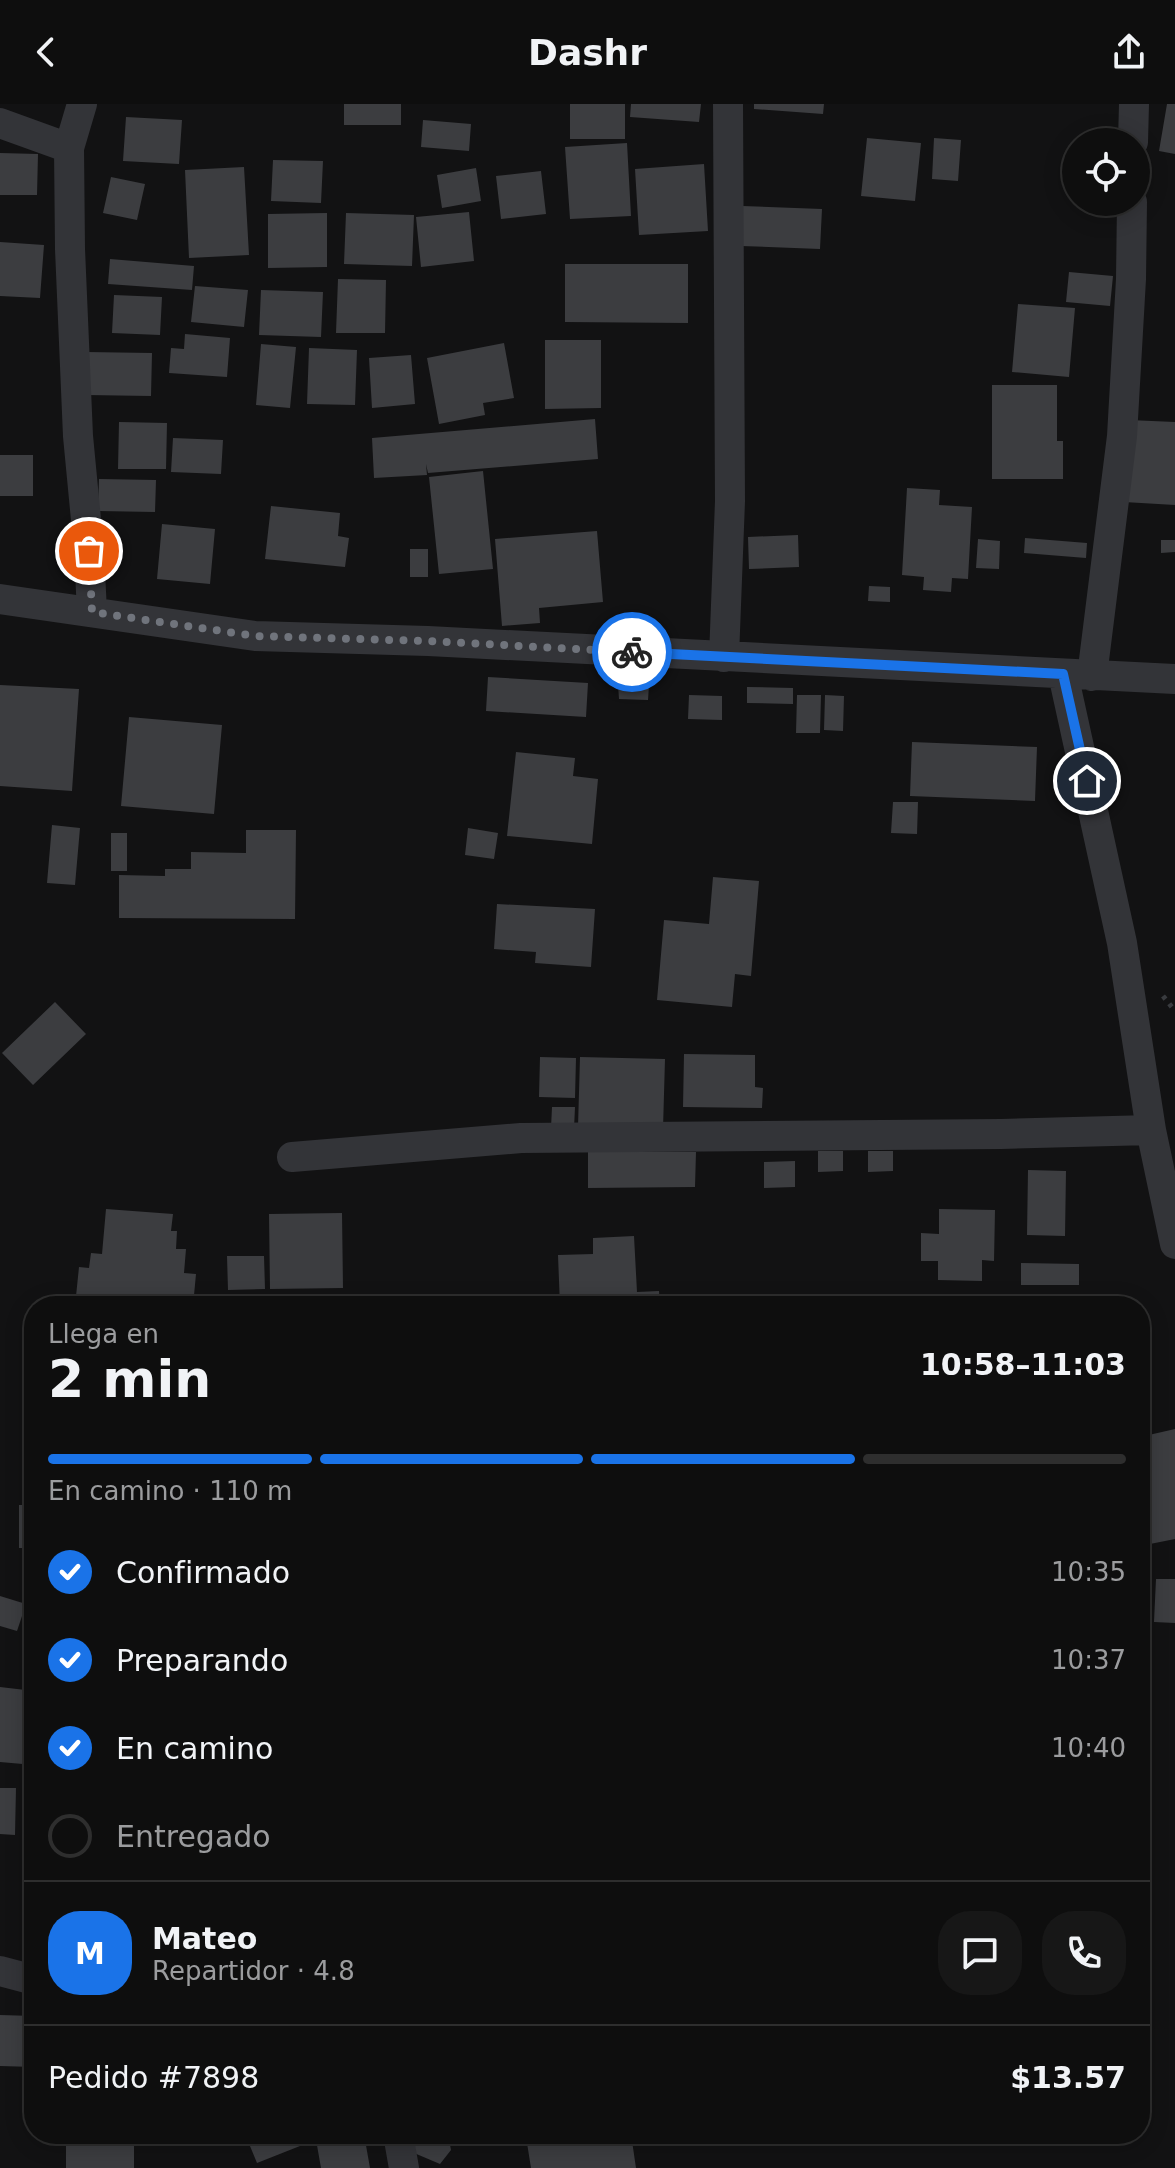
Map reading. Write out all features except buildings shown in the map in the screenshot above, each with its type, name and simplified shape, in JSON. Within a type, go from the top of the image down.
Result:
[{"type":"street","points":[[82,104],[69,148],[70,249],[78,436],[92,612]]},
{"type":"street","points":[[724,657],[730,501],[728,104]]},
{"type":"street","points":[[1133,128],[1134,104]]},
{"type":"street","points":[[0,123],[69,148]]},
{"type":"street","points":[[1132,216],[1122,436],[1078,675],[1151,1130],[1175,1244]]},
{"type":"street","points":[[0,599],[255,636],[428,641],[1175,679]]},
{"type":"street","points":[[292,1157],[521,1138],[1151,1130]]},
{"type":"street","points":[[0,1971],[24,1977]]},
{"type":"street","points":[[400,2144],[404,2168]]},
{"type":"way so far","points":[[89,551],[92,612],[255,636],[632,652]]},
{"type":"route","points":[[632,652],[1063,674],[1087,781]]}]
